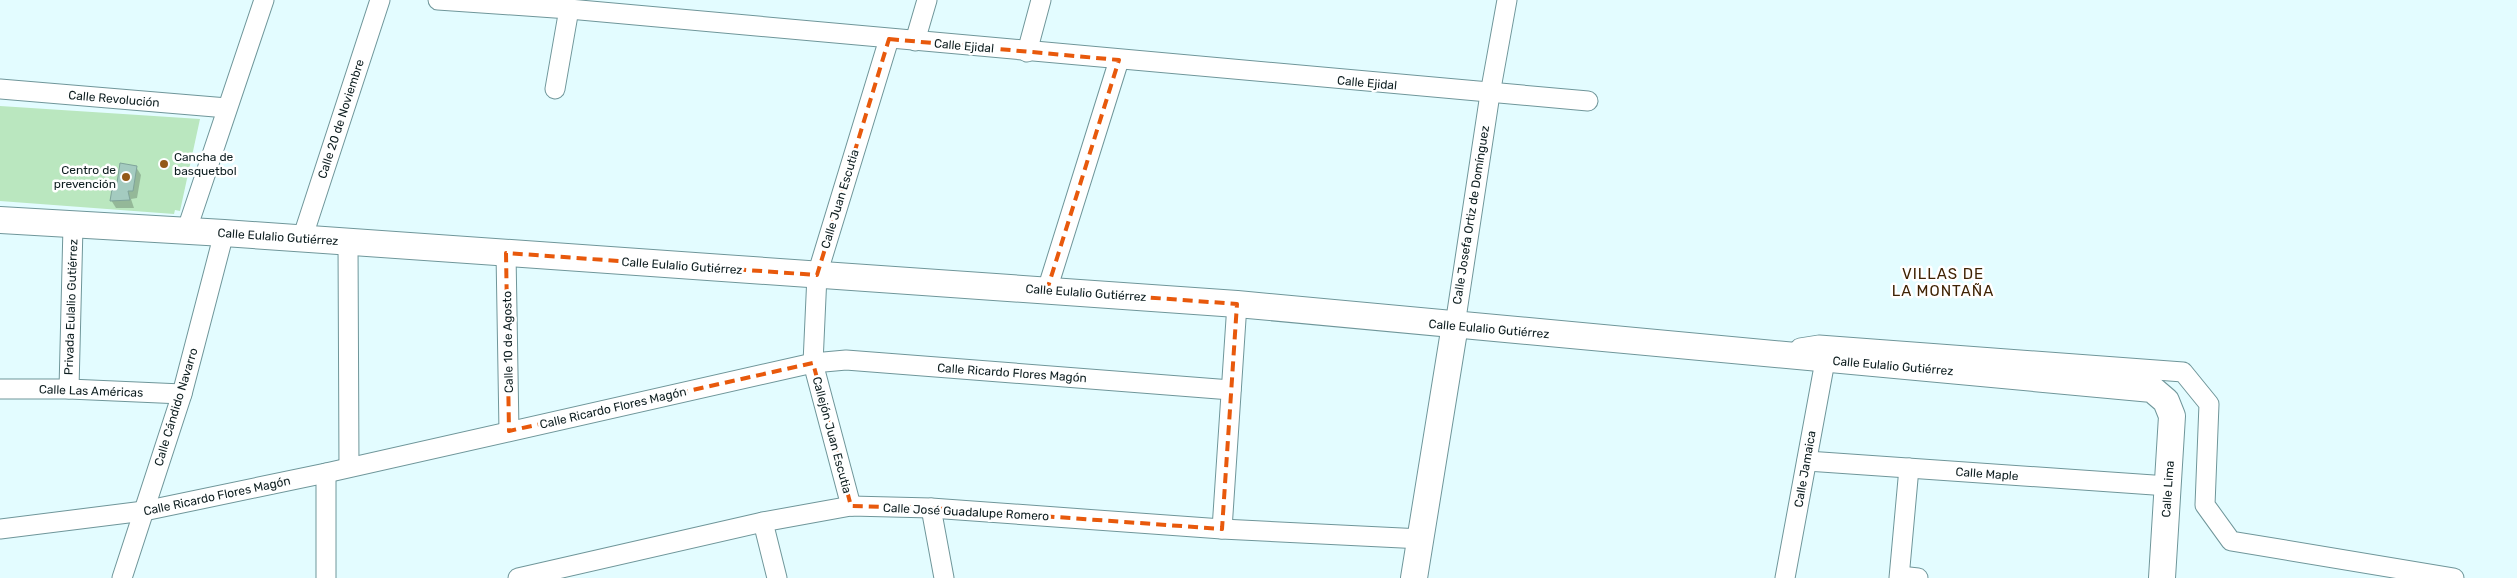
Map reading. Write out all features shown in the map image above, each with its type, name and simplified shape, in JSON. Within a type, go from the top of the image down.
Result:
[{"type":"street","points":[[186,232],[264,0]]},
{"type":"street","name":"Calle 20 de Noviembre","points":[[302,239],[380,0]]},
{"type":"street","name":"Calle Ejidal","points":[[438,0],[569,9],[1490,94],[1588,101]]},
{"type":"street","points":[[915,41],[928,0]]},
{"type":"street","points":[[1027,52],[1041,0]]},
{"type":"street","name":"Calle Josefa Ortiz de Domínguez","points":[[1414,578],[1422,539],[1490,94],[1507,0]]},
{"type":"street","points":[[555,89],[569,9]]},
{"type":"street","name":"Calle Juan Escutia","points":[[812,363],[817,275],[889,39]]},
{"type":"street","points":[[1047,290],[1119,60]]},
{"type":"street","name":"Calle Revolución","points":[[0,89],[227,108]]},
{"type":"street","name":"Calle Eulalio Gutiérrez","points":[[0,220],[74,226],[224,233],[1237,304],[1756,354],[2152,389],[2166,401]]},
{"type":"street","name":"Privada Eulalio Gutiérrez","points":[[69,389],[74,226]]},
{"type":"street","name":"Calle Cándido Navarro","points":[[122,578],[182,394],[224,233]]},
{"type":"street","points":[[348,242],[349,467]]},
{"type":"street","name":"Calle 10 de Agosto","points":[[506,254],[509,431]]},
{"type":"street","points":[[1222,529],[1237,304]]},
{"type":"street","points":[[1756,354],[1819,345],[2183,372],[2209,404],[2206,505],[2230,541],[2454,578]]},
{"type":"street","name":"Calle Ricardo Flores Magón","points":[[0,529],[144,511],[326,473],[812,363],[846,360],[1231,390]]},
{"type":"street","name":"Calle Jamaica","points":[[1785,578],[1825,360]]},
{"type":"street","name":"Callejón Juan Escutia","points":[[812,363],[851,506]]},
{"type":"street","name":"Calle Las Américas","points":[[0,389],[69,389],[182,394]]},
{"type":"street","name":"Calle Lima","points":[[2162,578],[2172,416],[2166,401]]},
{"type":"street","name":"Calle Maple","points":[[1807,461],[2168,486]]},
{"type":"street","points":[[1906,578],[1909,468]]},
{"type":"street","points":[[326,473],[326,578]]},
{"type":"street","name":"Calle José Guadalupe Romero","points":[[518,578],[763,522],[851,506],[931,508],[1222,529],[1422,539]]},
{"type":"street","points":[[931,508],[944,578]]},
{"type":"street","points":[[763,522],[776,578]]},
{"type":"highlighted area","points":[[889,39],[1119,60],[1047,290],[1237,304],[1222,529],[931,508],[851,506],[813,363],[509,431],[506,253],[817,275]]},
{"type":"green space","points":[[0,106],[200,119],[180,211],[175,210],[174,214],[0,201]]},
{"type":"building","name":"Centro de prevención","points":[[120,163],[137,166],[133,191],[128,191],[130,200],[110,201],[112,189],[116,190]]},
{"type":"place","name":"Cancha de basquetbol","points":[[164,164]]},
{"type":"place","name":"Centro de prevención","points":[[126,177]]},
{"type":"district","name":"VILLAS DE LA MONTAÑA","points":[[1943,282]]}]
